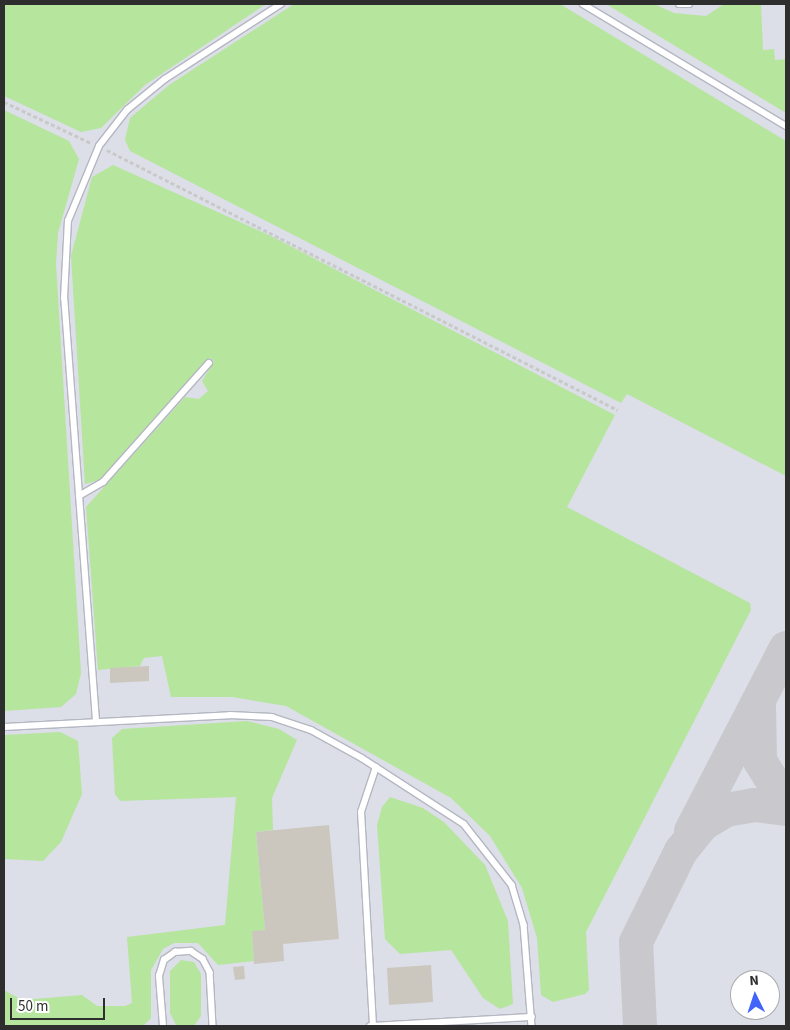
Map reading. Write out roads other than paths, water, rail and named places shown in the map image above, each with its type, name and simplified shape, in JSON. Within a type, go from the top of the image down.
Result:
[{"type":"lane","points":[[96,721],[64,258],[68,221],[99,146],[127,110],[165,79],[281,4]]},
{"type":"lane","points":[[583,4],[786,126]]},
{"type":"lane","points":[[679,4],[689,4]]},
{"type":"lane","points":[[79,496],[103,482],[209,363]]},
{"type":"lane","points":[[4,727],[96,721],[272,717],[311,730],[376,767],[464,824],[512,884],[524,925],[532,1026]]},
{"type":"lane","points":[[376,767],[360,812],[371,1026],[532,1017]]},
{"type":"lane","points":[[163,1026],[159,976],[164,960],[175,952],[191,951],[203,959],[210,972],[213,1026]]}]
